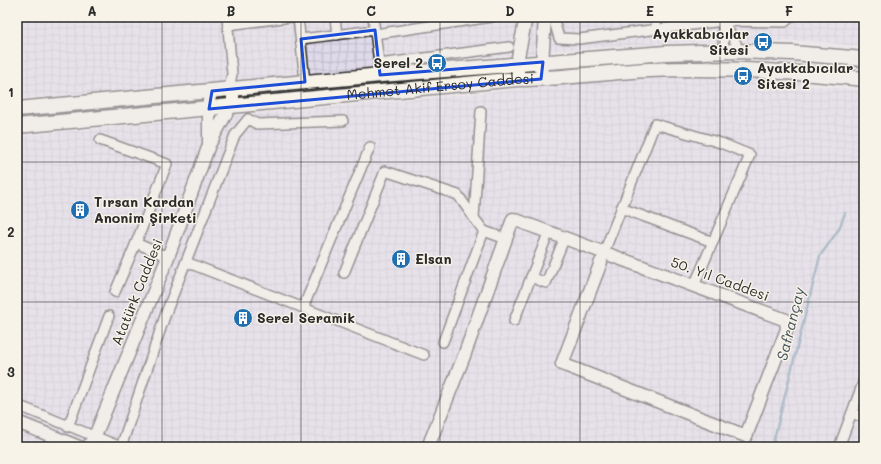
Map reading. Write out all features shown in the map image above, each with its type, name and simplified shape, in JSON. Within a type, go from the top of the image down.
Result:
[{"type":"main road","name":"Mehmet Akif Ersoy Caddesi","points":[[17,110],[305,82],[380,70],[518,64],[731,51],[792,53],[864,60]]},
{"type":"main road","name":"Mehmet Akif Ersoy Caddesi","points":[[17,126],[518,79],[541,79],[647,70],[690,69],[790,71],[864,79]]},
{"type":"street","points":[[209,145],[234,98],[229,89],[232,74],[228,21],[291,17]]},
{"type":"street","points":[[298,17],[305,82]]},
{"type":"street","points":[[335,17],[338,34]]},
{"type":"street","points":[[373,17],[380,70],[508,47]]},
{"type":"street","points":[[301,39],[338,34],[375,32],[492,17]]},
{"type":"street","points":[[518,79],[518,64],[526,17]]},
{"type":"street","points":[[541,79],[545,17]]},
{"type":"street","points":[[553,17],[559,38],[570,39],[657,29],[723,19],[764,19],[785,22],[791,17]]},
{"type":"street","points":[[655,17],[657,29]]},
{"type":"street","points":[[723,19],[736,43],[731,51]]},
{"type":"street","points":[[723,19],[731,51]]},
{"type":"street","points":[[209,145],[209,96],[212,91]]},
{"type":"street","points":[[474,218],[481,111]]},
{"type":"street","points":[[17,405],[68,427],[96,436],[121,447],[166,313],[234,135],[248,119],[257,124],[343,121]]},
{"type":"street","points":[[602,257],[655,124],[721,143],[750,155],[694,286]]},
{"type":"street","points":[[100,140],[167,164],[115,292]]},
{"type":"street","name":"Atatürk Caddesi","points":[[88,447],[96,436],[168,257],[209,145]]},
{"type":"street","points":[[304,308],[370,147]]},
{"type":"street","points":[[344,273],[385,171],[458,195],[484,231],[506,239]]},
{"type":"street","points":[[621,208],[713,242]]},
{"type":"street","name":"50. Yıl Caddesi","points":[[428,447],[464,356],[513,219],[565,237],[602,257],[694,286],[786,320],[787,329],[746,436],[562,364],[602,257]]},
{"type":"street","points":[[443,342],[484,231]]},
{"type":"street","points":[[514,321],[549,231]]},
{"type":"street","points":[[531,277],[546,283],[565,237]]},
{"type":"street","points":[[136,243],[168,257]]},
{"type":"street","points":[[538,258],[554,264]]},
{"type":"street","points":[[186,262],[424,355]]},
{"type":"street","points":[[68,427],[109,316]]},
{"type":"street","points":[[839,447],[864,380]]},
{"type":"street","points":[[852,413],[864,418]]},
{"type":"street","points":[[17,422],[79,447]]},
{"type":"highlighted area","points":[[375,30],[380,75],[543,62],[541,79],[209,109],[212,91],[305,82],[301,39]]},
{"type":"shaded area","points":[[17,17],[864,17],[864,47],[814,41],[687,42],[563,50],[143,89],[17,99]]},
{"type":"shaded area","points":[[673,75],[801,80],[801,85],[864,90],[864,447],[17,447],[17,136]]},
{"type":"waterway","name":"Safrançay","points":[[772,447],[820,256],[839,229],[845,213]]},
{"type":"place","name":"Ayakkabıcılar Sitesi","points":[[763,42]]},
{"type":"place","name":"Serel 2","points":[[437,63]]},
{"type":"place","name":"Ayakkabıcılar Sitesi 2","points":[[743,76]]},
{"type":"place","name":"Tırsan Kardan Anonim Şirketi","points":[[80,210]]},
{"type":"place","name":"Elsan","points":[[401,259]]},
{"type":"place","name":"Serel Seramik","points":[[243,318]]}]
